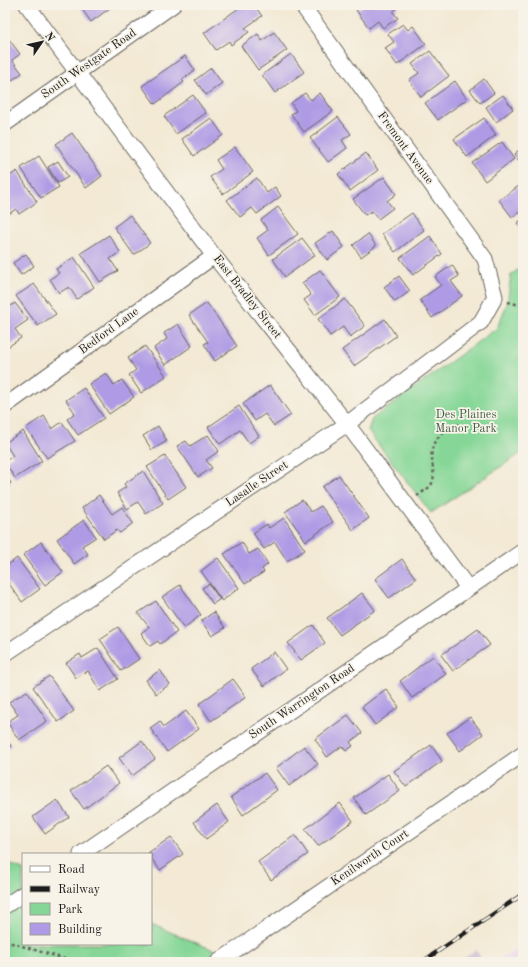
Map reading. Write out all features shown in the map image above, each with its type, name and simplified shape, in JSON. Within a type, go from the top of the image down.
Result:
[{"type":"street","name":"East Bradley Street","points":[[27,5],[214,256],[347,424],[407,503],[468,588]]},
{"type":"street","name":"South Westgate Road","points":[[5,124],[173,5]]},
{"type":"street","name":"Fremont Avenue","points":[[302,5],[485,259],[495,297]]},
{"type":"street","name":"Bedford Lane","points":[[5,406],[214,256]]},
{"type":"street","name":"Lasalle Street","points":[[5,654],[347,424],[481,322],[495,297]]},
{"type":"street","name":"South Warrington Road","points":[[82,853],[468,588],[523,552]]},
{"type":"street","name":"Kenilworth Court","points":[[218,962],[523,754]]},
{"type":"street","points":[[5,906],[22,895]]},
{"type":"path","points":[[407,503],[431,486],[434,480],[431,456],[432,446],[437,438],[459,424]]},
{"type":"path","points":[[5,941],[75,962]]},
{"type":"shaded area","points":[[523,944],[523,962],[496,962]]},
{"type":"shaded area","points":[[476,950],[484,962],[458,962]]},
{"type":"green space","name":"Des Plaines Manor Park","points":[[523,266],[523,452],[431,513],[368,431],[372,419],[497,328],[507,304],[511,275]]},
{"type":"green space","points":[[5,863],[22,870],[22,945],[152,945],[152,924],[242,962],[5,962]]},
{"type":"building","points":[[79,5],[114,5],[91,22]]},
{"type":"building","points":[[243,5],[254,5],[262,16],[245,28],[249,32],[231,45],[229,41],[216,50],[204,33]]},
{"type":"building","points":[[364,5],[396,5],[398,7],[393,12],[398,18],[383,28],[378,21],[369,28],[356,10]]},
{"type":"building","points":[[403,24],[408,30],[413,26],[426,44],[397,65],[385,48],[394,42],[388,34]]},
{"type":"building","points":[[274,32],[287,50],[258,70],[241,46],[258,34],[262,41]]},
{"type":"building","points":[[5,34],[20,54],[12,60],[22,73],[5,85]]},
{"type":"building","points":[[430,51],[449,76],[421,97],[409,80],[419,73],[412,64]]},
{"type":"building","points":[[291,54],[304,72],[275,93],[262,75]]},
{"type":"building","points":[[185,56],[195,70],[182,80],[184,82],[155,104],[142,86]]},
{"type":"building","points":[[211,68],[222,83],[206,95],[195,80]]},
{"type":"building","points":[[484,79],[494,93],[480,103],[470,90]]},
{"type":"building","points":[[455,81],[467,99],[438,120],[425,103]]},
{"type":"building","points":[[305,93],[311,100],[320,93],[333,111],[304,132],[291,114],[296,111],[291,103]]},
{"type":"building","points":[[193,95],[206,113],[176,134],[164,116]]},
{"type":"building","points":[[503,95],[513,109],[496,122],[486,107]]},
{"type":"building","points":[[338,117],[351,134],[342,140],[347,148],[328,162],[310,138]]},
{"type":"building","points":[[211,118],[223,135],[194,156],[182,139]]},
{"type":"building","points":[[484,118],[496,135],[467,157],[454,139]]},
{"type":"building","points":[[72,133],[102,176],[86,188],[56,144]]},
{"type":"building","points":[[502,142],[514,159],[485,181],[472,163]]},
{"type":"building","points":[[235,147],[253,172],[223,194],[210,177],[222,169],[216,160]]},
{"type":"building","points":[[523,147],[523,166],[514,154]]},
{"type":"building","points":[[366,153],[378,170],[350,191],[338,174]]},
{"type":"building","points":[[39,156],[59,187],[41,198],[21,168]]},
{"type":"building","points":[[58,161],[68,177],[58,183],[48,167]]},
{"type":"building","points":[[17,171],[37,202],[19,214],[16,209],[6,216],[5,179]]},
{"type":"building","points":[[384,177],[396,194],[387,201],[393,208],[378,219],[372,211],[365,215],[353,199]]},
{"type":"building","points":[[257,178],[267,193],[275,187],[281,196],[257,214],[252,208],[240,217],[227,200]]},
{"type":"building","points":[[523,183],[523,210],[512,217],[499,200]]},
{"type":"building","points":[[278,207],[298,234],[269,255],[257,238],[268,230],[261,220]]},
{"type":"building","points":[[412,213],[424,230],[395,252],[382,234]]},
{"type":"building","points":[[130,215],[150,243],[134,255],[114,227]]},
{"type":"building","points":[[523,219],[523,231],[517,223]]},
{"type":"building","points":[[333,231],[344,247],[327,260],[315,243]]},
{"type":"building","points":[[368,234],[376,246],[361,257],[353,245]]},
{"type":"building","points":[[109,235],[120,252],[110,259],[118,271],[100,282],[81,253]]},
{"type":"building","points":[[430,236],[442,254],[413,275],[400,258]]},
{"type":"building","points":[[302,238],[315,255],[285,277],[273,259]]},
{"type":"building","points":[[26,254],[34,266],[21,275],[13,263]]},
{"type":"building","points":[[74,257],[94,287],[77,299],[69,287],[59,293],[50,279],[59,273],[56,269]]},
{"type":"building","points":[[452,265],[459,276],[451,281],[462,296],[432,318],[420,300],[441,285],[435,277]]},
{"type":"building","points":[[320,270],[340,297],[315,315],[304,300],[311,295],[302,283]]},
{"type":"building","points":[[399,276],[410,291],[395,302],[384,287]]},
{"type":"building","points":[[34,284],[56,314],[38,326],[16,296]]},
{"type":"building","points":[[345,299],[365,326],[350,337],[343,327],[330,336],[318,319]]},
{"type":"building","points":[[15,303],[28,320],[15,329],[21,338],[6,348],[5,310]]},
{"type":"building","points":[[207,303],[237,346],[215,361],[204,344],[208,342],[189,315]]},
{"type":"building","points":[[385,319],[396,336],[354,366],[342,350]]},
{"type":"building","points":[[178,324],[192,346],[165,365],[154,348],[167,339],[164,333]]},
{"type":"building","points":[[145,346],[166,376],[141,393],[129,375],[136,370],[128,358]]},
{"type":"building","points":[[106,373],[114,385],[122,380],[134,397],[109,414],[89,384]]},
{"type":"building","points":[[270,385],[291,415],[274,426],[265,414],[255,421],[243,404]]},
{"type":"building","points":[[84,388],[104,418],[78,435],[67,419],[75,413],[66,400]]},
{"type":"building","points":[[239,406],[259,436],[249,443],[240,430],[220,444],[208,427]]},
{"type":"building","points":[[44,416],[52,429],[62,422],[75,441],[47,458],[26,428]]},
{"type":"building","points":[[158,426],[167,441],[152,450],[143,436]]},
{"type":"building","points":[[23,431],[42,461],[15,478],[5,463],[5,461],[13,456],[5,443]]},
{"type":"building","points":[[208,435],[219,451],[206,460],[212,468],[198,477],[177,446],[186,441],[190,446]]},
{"type":"building","points":[[165,456],[186,487],[168,499],[147,467]]},
{"type":"building","points":[[143,471],[163,503],[146,514],[138,502],[127,509],[117,493],[126,487],[124,484]]},
{"type":"building","points":[[5,474],[11,483],[5,486]]},
{"type":"building","points":[[339,475],[369,518],[353,530],[322,487]]},
{"type":"building","points":[[99,495],[112,514],[122,507],[133,523],[120,533],[117,530],[104,539],[82,508]]},
{"type":"building","points":[[302,500],[311,512],[321,506],[333,522],[306,541],[285,512]]},
{"type":"building","points":[[284,518],[305,550],[287,561],[275,542],[264,549],[253,533],[267,524],[269,528]]},
{"type":"building","points":[[84,520],[96,537],[82,546],[88,554],[74,564],[57,539]]},
{"type":"building","points":[[41,542],[63,572],[45,585],[23,555]]},
{"type":"building","points":[[242,542],[249,554],[258,549],[268,564],[262,569],[264,572],[245,584],[224,554]]},
{"type":"building","points":[[17,558],[40,589],[22,602],[5,578],[5,567]]},
{"type":"building","points":[[218,558],[239,588],[222,601],[201,571]]},
{"type":"building","points":[[402,559],[416,579],[389,598],[375,579]]},
{"type":"building","points":[[209,584],[220,599],[213,604],[202,588]]},
{"type":"building","points":[[180,585],[201,615],[184,628],[162,597]]},
{"type":"building","points":[[362,593],[375,610],[340,635],[327,618]]},
{"type":"building","points":[[156,601],[177,632],[160,644],[158,641],[150,646],[141,633],[149,627],[138,613]]},
{"type":"building","points":[[214,612],[225,628],[212,636],[201,621]]},
{"type":"building","points":[[313,625],[325,643],[301,660],[288,643]]},
{"type":"building","points":[[118,627],[139,659],[121,671],[100,639]]},
{"type":"building","points":[[478,629],[490,645],[453,671],[441,655]]},
{"type":"building","points":[[98,648],[118,679],[100,691],[88,671],[76,678],[66,663],[80,654],[82,658]]},
{"type":"building","points":[[274,652],[286,669],[264,686],[251,669]]},
{"type":"building","points":[[433,656],[446,674],[412,698],[400,681]]},
{"type":"building","points":[[160,670],[170,684],[156,694],[146,680]]},
{"type":"building","points":[[49,676],[74,711],[58,722],[33,687]]},
{"type":"building","points":[[233,679],[246,697],[211,721],[199,704]]},
{"type":"building","points":[[386,689],[399,707],[375,725],[362,707]]},
{"type":"building","points":[[27,691],[47,721],[19,740],[7,722],[18,715],[9,702]]},
{"type":"building","points":[[186,711],[199,729],[167,752],[150,728],[160,721],[164,727]]},
{"type":"building","points":[[348,715],[362,733],[350,742],[353,746],[346,751],[342,746],[327,757],[315,739]]},
{"type":"building","points":[[470,717],[483,734],[460,751],[447,733]]},
{"type":"building","points":[[5,737],[11,746],[5,750]]},
{"type":"building","points":[[142,741],[155,759],[132,776],[119,758]]},
{"type":"building","points":[[431,745],[442,761],[406,787],[394,771]]},
{"type":"building","points":[[304,746],[318,764],[289,786],[276,768]]},
{"type":"building","points":[[106,766],[119,783],[84,809],[71,791]]},
{"type":"building","points":[[265,773],[277,790],[243,815],[231,797]]},
{"type":"building","points":[[388,774],[400,791],[366,815],[354,798]]},
{"type":"building","points":[[57,800],[69,817],[45,834],[33,817]]},
{"type":"building","points":[[340,803],[353,821],[318,846],[305,829]]},
{"type":"building","points":[[217,805],[229,822],[206,839],[194,822]]},
{"type":"building","points":[[295,835],[308,854],[271,880],[258,862]]},
{"type":"building","points":[[171,837],[183,854],[160,870],[152,859],[152,853],[148,853]]},
{"type":"railway","points":[[422,962],[523,894]]}]
